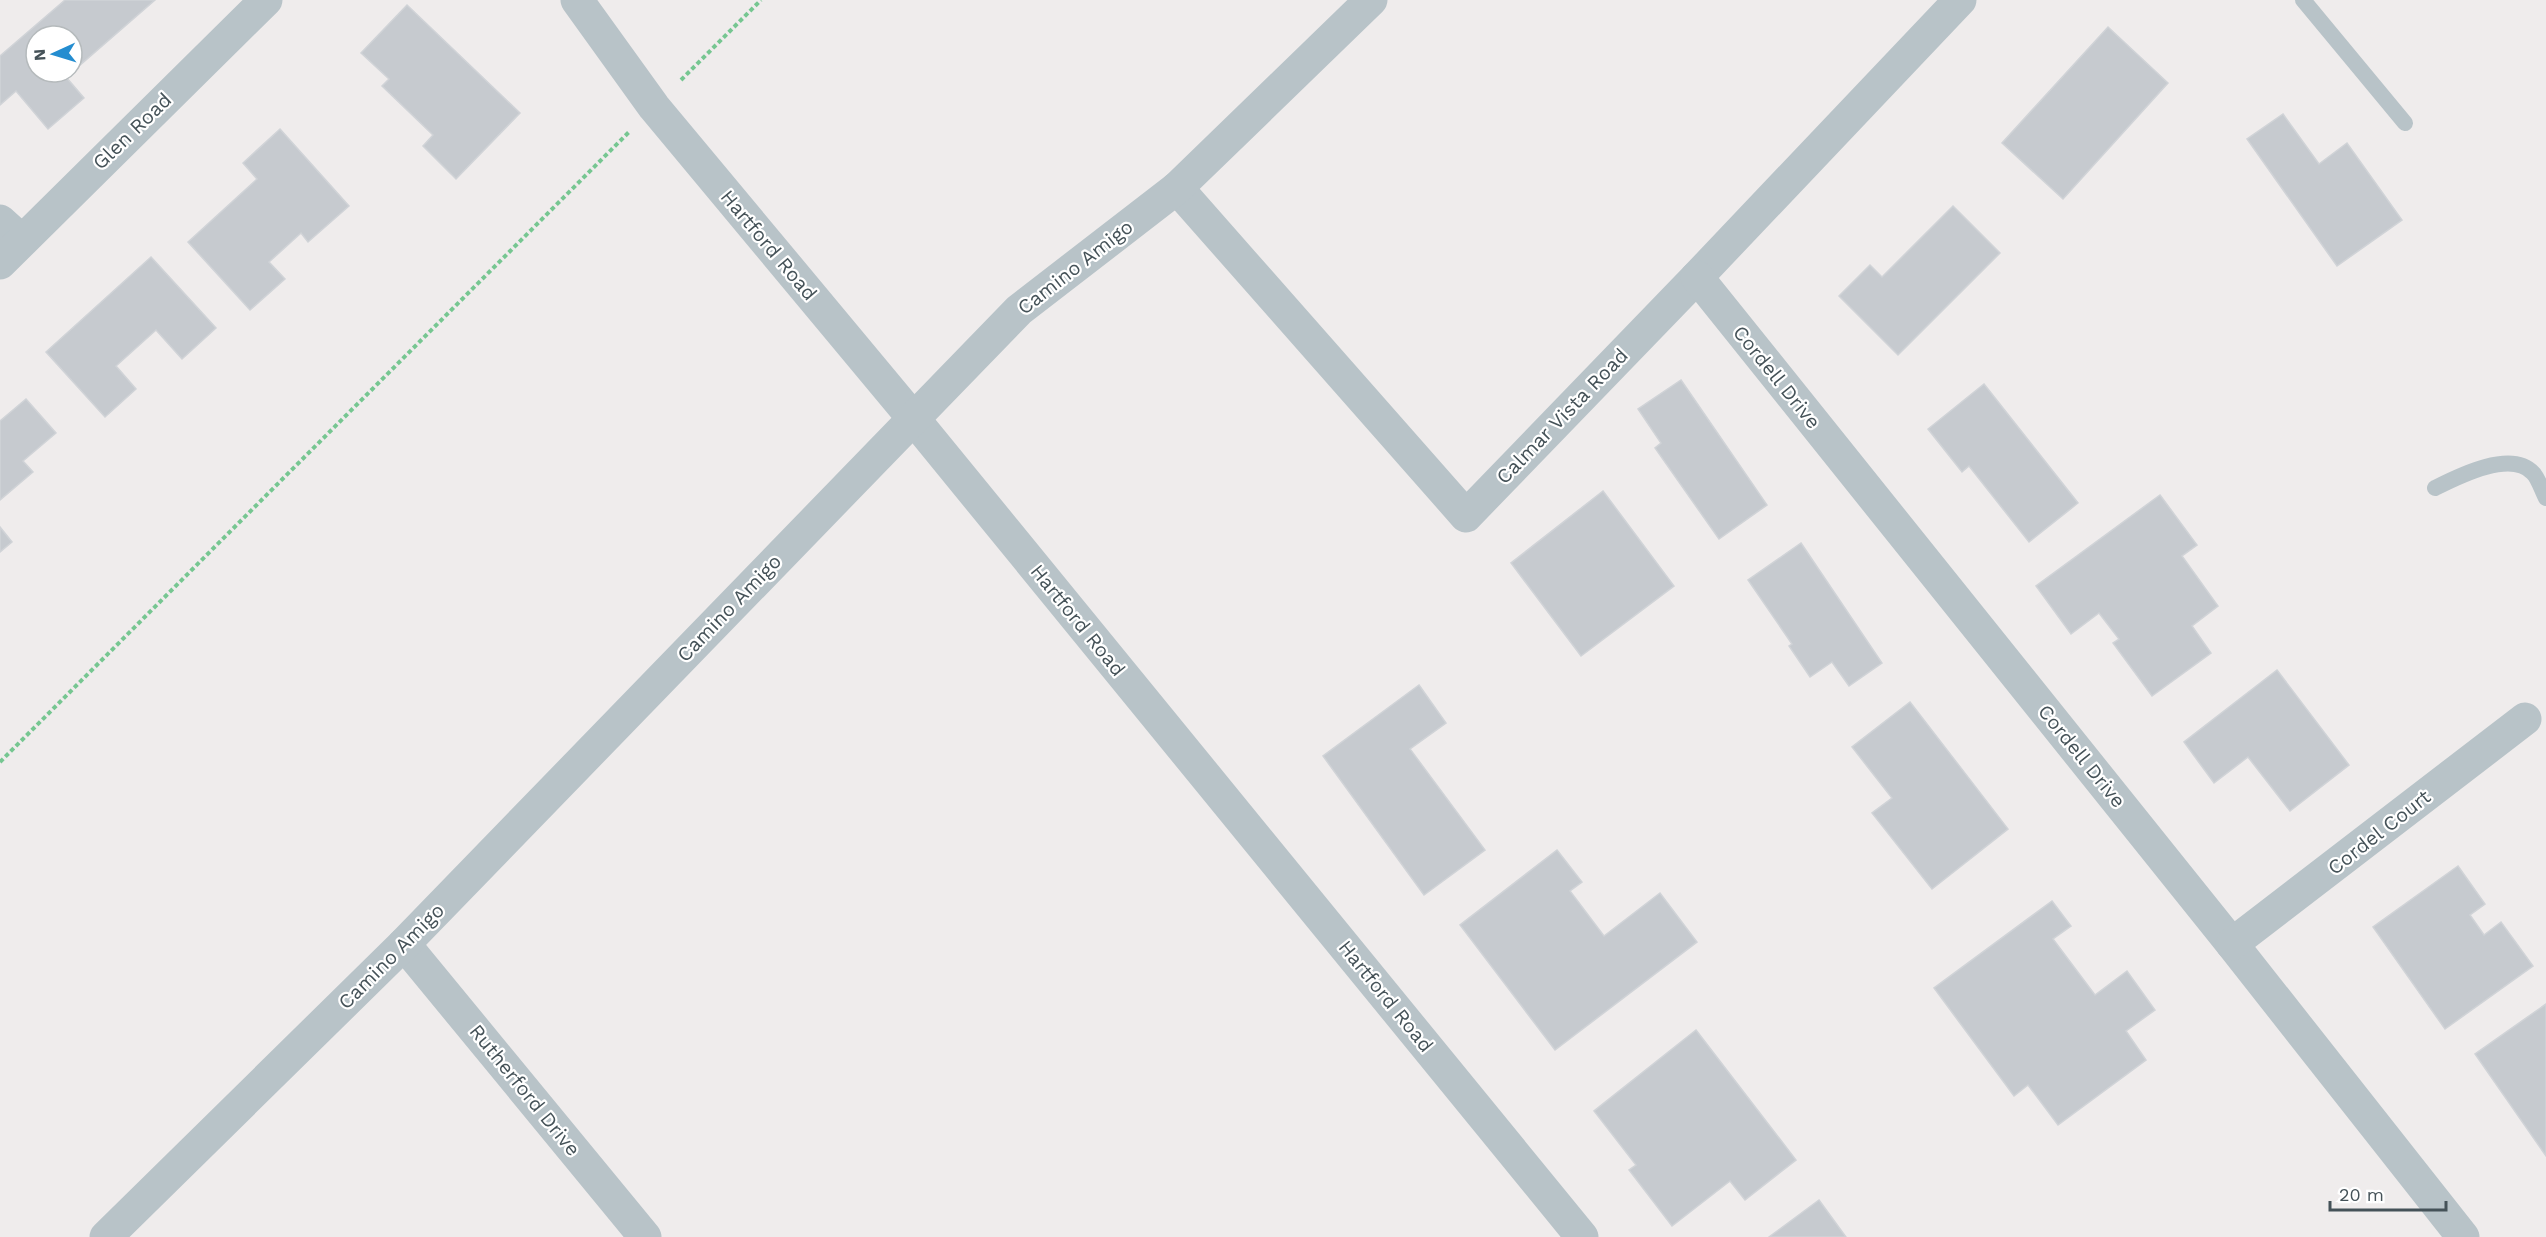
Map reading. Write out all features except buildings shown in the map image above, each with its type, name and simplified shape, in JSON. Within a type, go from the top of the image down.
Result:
[{"type":"street","name":"Glen Road","points":[[7,241],[266,0]]},
{"type":"street","name":"Hartford Road","points":[[577,0],[654,107],[913,418],[1582,1237]]},
{"type":"street","name":"Camino Amigo","points":[[106,1237],[405,944],[1019,310],[1177,188],[1371,0]]},
{"type":"street","name":"Calmar Vista Road","points":[[1177,188],[1466,516],[1960,0]]},
{"type":"street","name":"Cordell Drive","points":[[1697,277],[2232,944],[2463,1237]]},
{"type":"street","name":"Cordel Court","points":[[2232,944],[2525,719]]},
{"type":"street","name":"Rutherford Drive","points":[[405,944],[645,1237]]},
{"type":"lane","points":[[2302,0],[2405,123]]},
{"type":"lane","points":[[2434,488],[2467,473],[2495,464],[2515,464],[2532,472],[2546,498]]},
{"type":"path","points":[[0,762],[761,0]]}]
